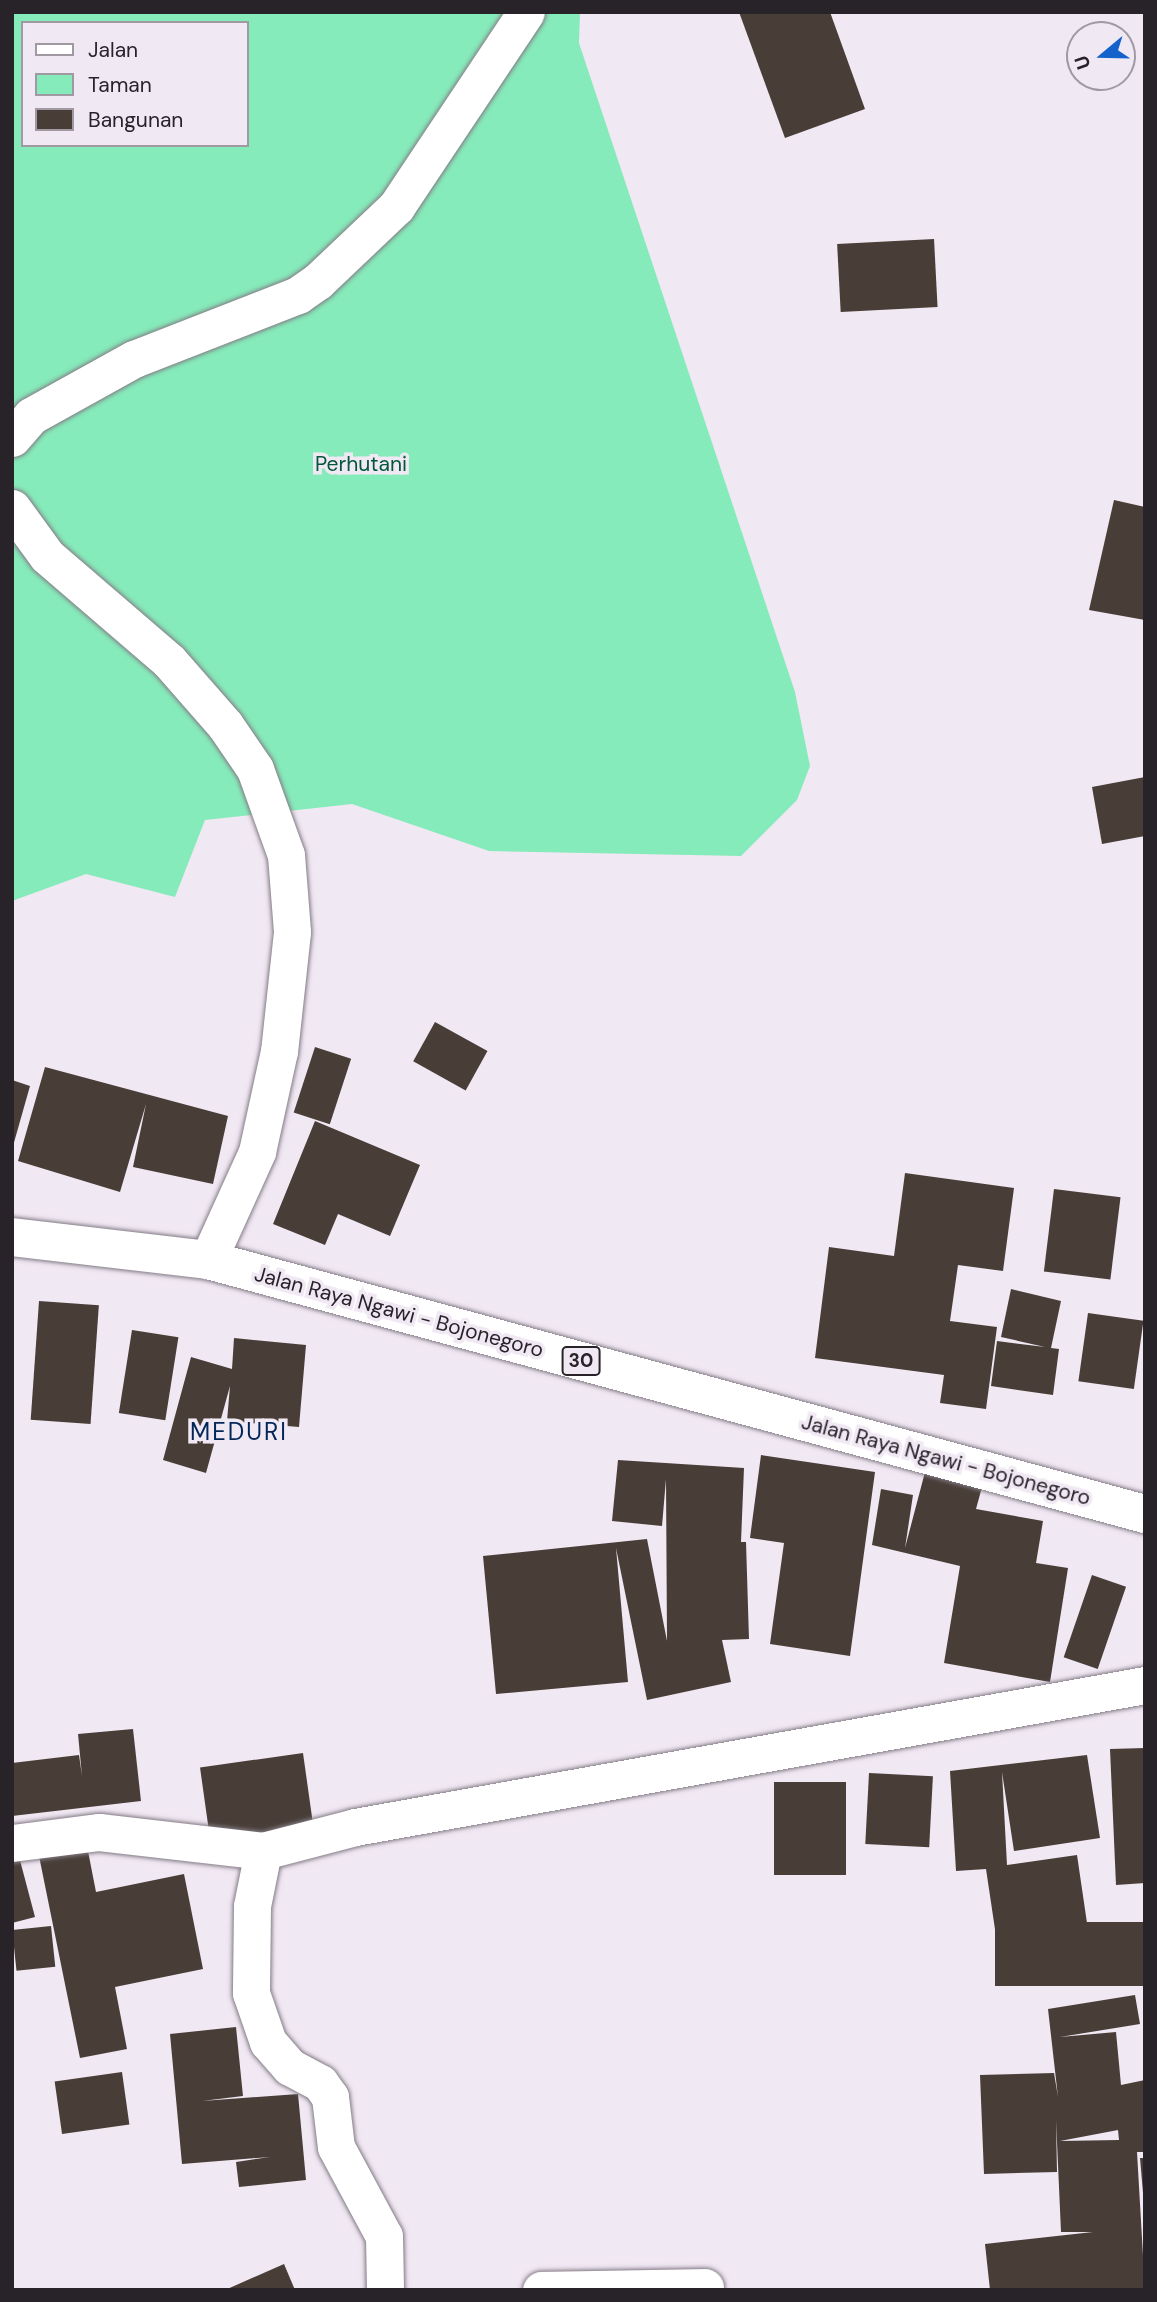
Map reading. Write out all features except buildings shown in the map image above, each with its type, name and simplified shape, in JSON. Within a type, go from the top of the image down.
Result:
[{"type":"highway","name":"Jalan Raya Ngawi - Bojonegoro","points":[[12,1237],[208,1260],[1145,1514]]},
{"type":"street","points":[[12,438],[31,416],[134,359],[298,295],[318,281],[396,207],[526,12]]},
{"type":"street","points":[[12,508],[47,556],[196,690],[255,769],[276,814],[292,898],[279,1051],[257,1152],[208,1260]]},
{"type":"street","points":[[12,1843],[99,1832],[263,1851],[369,1824],[1145,1685]]},
{"type":"street","points":[[263,1851],[252,1906],[251,1993],[268,2042],[278,2056],[330,2096],[336,2147],[384,2236],[385,2290]]},
{"type":"street","points":[[541,2290],[705,2287]]},
{"type":"green space","name":"Perhutani","points":[[12,12],[580,12],[579,43],[795,692],[810,766],[797,800],[741,856],[489,851],[352,804],[205,820],[175,897],[86,874],[12,901]]},
{"type":"district","name":"MEDURI","points":[[239,1432]]}]
